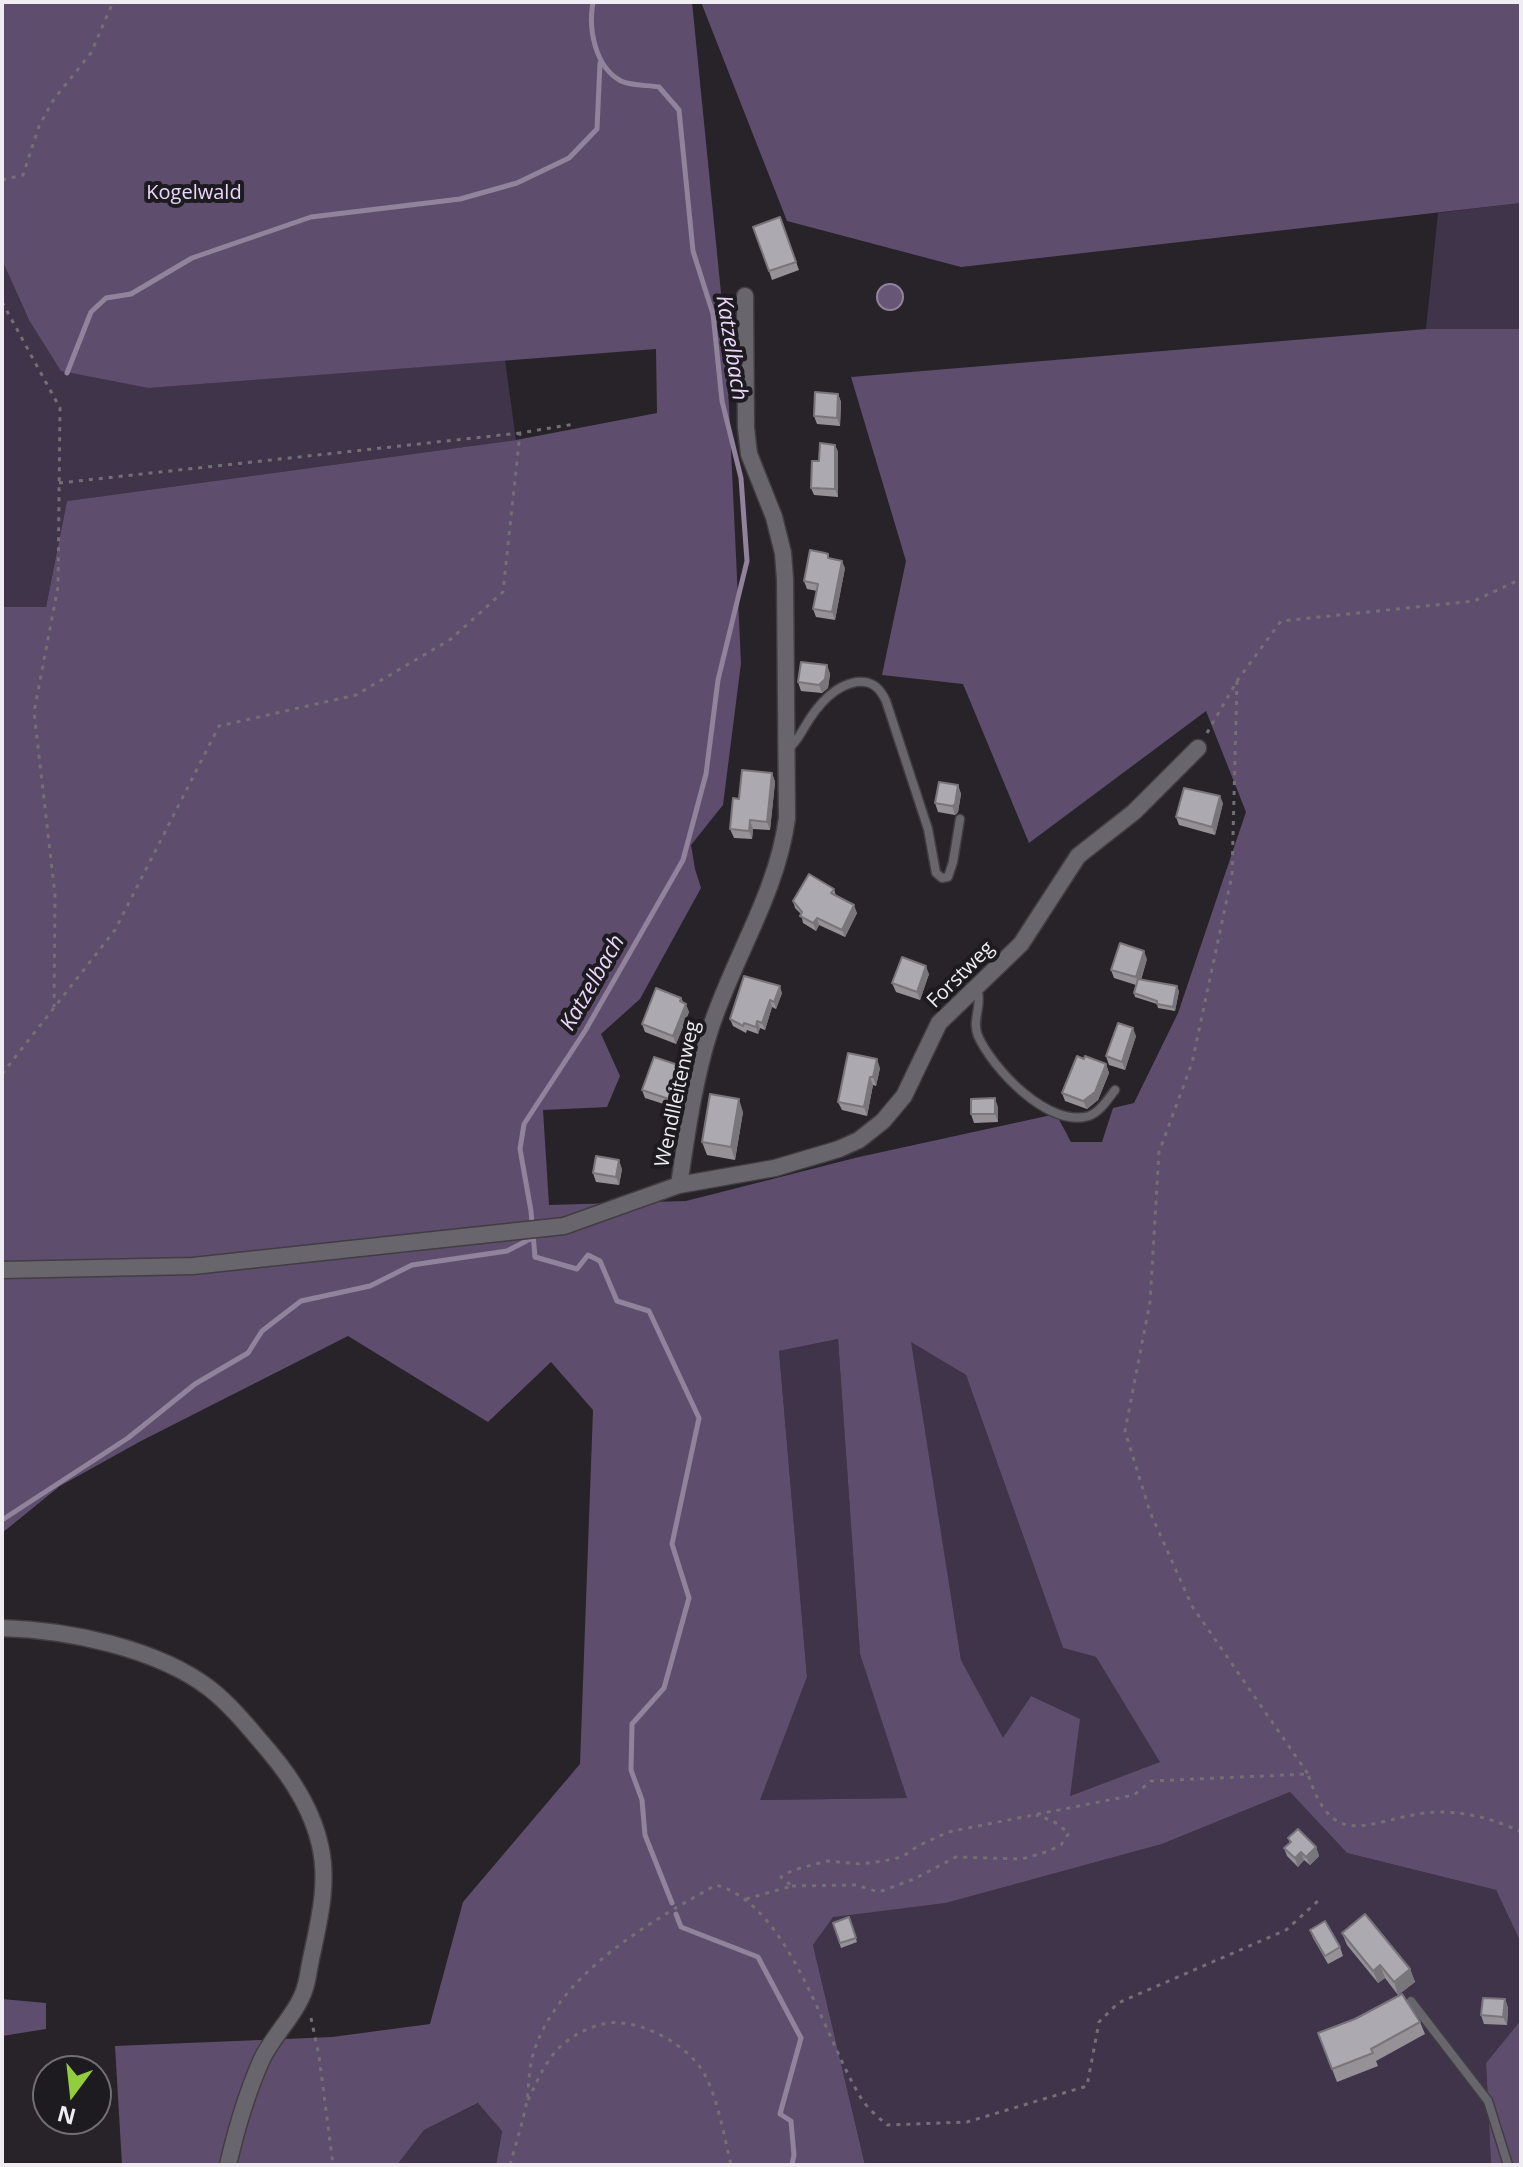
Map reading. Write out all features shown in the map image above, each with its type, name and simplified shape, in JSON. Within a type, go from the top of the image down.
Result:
[{"type":"street","name":"Wendlleitenweg","points":[[2,1270],[193,1266],[564,1226],[679,1185],[690,1113],[710,1029],[762,909],[783,850],[788,804],[783,553],[774,517],[749,454],[745,296]]},
{"type":"street","name":"Forstweg","points":[[679,1185],[775,1168],[839,1149],[859,1140],[883,1121],[904,1096],[939,1023],[1027,937],[1078,856],[1134,812],[1198,748]]},
{"type":"street","points":[[2,1628],[62,1634],[132,1651],[172,1666],[210,1689],[257,1737],[283,1768],[307,1808],[321,1846],[324,1885],[320,1924],[305,1991],[262,2059],[234,2138],[228,2165]]},
{"type":"lane","points":[[788,749],[836,689],[861,681],[874,684],[886,701],[928,829],[935,869],[942,878],[948,877],[952,869],[960,819]]},
{"type":"lane","points":[[976,986],[979,992],[975,1026],[978,1037],[1016,1089],[1046,1107],[1078,1116],[1088,1116],[1098,1110],[1115,1090]]},
{"type":"lane","points":[[1411,2001],[1488,2101],[1508,2165]]},
{"type":"path","points":[[2,180],[23,175],[39,126],[54,99],[91,53],[113,2]]},
{"type":"path","points":[[2,302],[60,408],[58,587],[34,712],[55,895],[54,1010]]},
{"type":"path","points":[[59,483],[520,433],[575,424]]},
{"type":"path","points":[[2,1074],[115,930],[219,726],[356,695],[451,639],[503,592],[520,433]]},
{"type":"path","points":[[1198,748],[1237,681],[1281,621],[1474,601],[1521,579]]},
{"type":"path","points":[[1237,681],[1232,875],[1192,1063],[1159,1152],[1150,1302],[1125,1431],[1150,1512],[1192,1606],[1308,1774],[1316,1799],[1331,1817],[1348,1827],[1376,1825],[1427,1813],[1477,1815],[1521,1832]]},
{"type":"path","points":[[792,1886],[781,1877],[793,1870],[827,1861],[860,1864],[902,1857],[948,1832],[1134,1795],[1151,1781],[1308,1774]]},
{"type":"path","points":[[746,1899],[792,1886],[856,1885],[879,1892],[914,1879],[956,1857],[1022,1859],[1061,1845],[1069,1833],[1053,1821],[1033,1814]]},
{"type":"path","points":[[510,2165],[526,2103],[533,2055],[554,2009],[576,1982],[664,1914],[716,1885],[732,1889],[765,1918],[791,1956],[862,2101],[887,2125],[967,2122],[1087,2086],[1099,2022],[1118,2003],[1286,1930],[1318,1901]]},
{"type":"path","points":[[305,1991],[319,2056],[333,2165]]},
{"type":"path","points":[[526,2103],[550,2058],[560,2046],[582,2030],[611,2023],[648,2030],[678,2044],[705,2074],[717,2106],[731,2165]]},
{"type":"shaded area","points":[[1521,203],[1521,329],[1426,329],[1438,213]]},
{"type":"shaded area","points":[[2,260],[29,320],[149,388],[505,360],[516,440],[67,501],[46,607],[2,607]]},
{"type":"shaded area","points":[[890,284],[899,288],[903,297],[899,306],[890,310],[881,306],[877,297],[881,288]]},
{"type":"shaded area","points":[[838,1339],[860,1654],[908,1798],[759,1800],[807,1677],[779,1351]]},
{"type":"shaded area","points":[[910,1341],[966,1375],[1063,1648],[1096,1657],[1161,1762],[1070,1796],[1031,1696],[1003,1739],[961,1660]]},
{"type":"shaded area","points":[[1290,1792],[1347,1853],[1496,1890],[1521,1943],[1521,2020],[1486,2063],[1491,2165],[865,2165],[813,1945],[833,1916],[946,1903],[1162,1844]]},
{"type":"shaded area","points":[[479,2103],[502,2131],[496,2165],[397,2165],[424,2130]]},
{"type":"green space","name":"Kogelwald","points":[[2,2],[692,2],[726,343],[741,663],[723,805],[691,845],[701,888],[640,999],[601,1034],[620,1076],[607,1107],[543,1110],[549,1205],[686,1201],[859,1157],[1056,1114],[1071,1142],[1102,1142],[1113,1108],[1134,1103],[1178,1013],[1246,812],[1206,711],[1029,843],[963,684],[882,675],[906,561],[851,377],[1426,329],[1521,329],[1521,1943],[1496,1890],[1347,1853],[1290,1792],[1162,1844],[946,1903],[833,1917],[813,1945],[865,2165],[496,2165],[502,2131],[478,2103],[424,2130],[397,2165],[122,2165],[115,2046],[332,2037],[430,2024],[463,1902],[580,1764],[593,1410],[551,1362],[488,1422],[348,1336],[141,1441],[60,1486],[2,1533],[2,607],[46,607],[67,501],[516,440],[657,413],[656,349],[149,388],[61,371],[29,320],[2,260]],"holes":[[[838,1339],[860,1654],[907,1798],[760,1800],[807,1677],[779,1351]],[[911,1342],[966,1375],[1063,1648],[1096,1657],[1160,1762],[1070,1796],[1080,1719],[1031,1696],[1003,1738],[961,1660]]]},
{"type":"green space","points":[[701,2],[1521,2],[1521,203],[961,267],[787,221]]},
{"type":"green space","points":[[2,1999],[46,2003],[46,2029],[2,2036]]},
{"type":"green space","points":[[1521,2020],[1521,2165],[1491,2165],[1486,2063]]},
{"type":"building","points":[[780,217],[796,262],[769,271],[753,227]]},
{"type":"building","points":[[815,392],[838,394],[837,418],[814,416]]},
{"type":"building","points":[[820,443],[835,445],[835,489],[811,488],[812,461],[819,461]]},
{"type":"building","points":[[810,550],[842,561],[832,612],[813,609],[818,584],[804,581]]},
{"type":"building","points":[[801,662],[827,665],[825,679],[819,685],[798,682]]},
{"type":"building","points":[[742,770],[772,773],[767,822],[750,820],[749,831],[730,829],[733,798],[739,799]]},
{"type":"building","points":[[939,782],[958,785],[952,806],[935,803]]},
{"type":"building","points":[[1184,788],[1220,796],[1212,827],[1176,817]]},
{"type":"building","points":[[809,874],[834,889],[831,893],[854,905],[842,930],[817,918],[813,923],[800,916],[802,912],[793,901]]},
{"type":"building","points":[[1120,943],[1144,951],[1136,977],[1111,970]]},
{"type":"building","points":[[902,957],[926,966],[917,992],[892,983]]},
{"type":"building","points":[[744,976],[780,986],[774,1002],[770,1000],[762,1023],[757,1021],[756,1027],[744,1023],[743,1026],[730,1019]]},
{"type":"building","points":[[1138,979],[1177,986],[1173,1007],[1157,1004],[1157,1001],[1134,993]]},
{"type":"building","points":[[656,988],[681,998],[680,1001],[686,1004],[673,1036],[642,1024]]},
{"type":"building","points":[[1118,1023],[1133,1028],[1122,1062],[1106,1056]]},
{"type":"building","points":[[848,1053],[877,1059],[864,1107],[838,1102]]},
{"type":"building","points":[[1077,1056],[1106,1064],[1095,1092],[1083,1101],[1062,1093]]},
{"type":"building","points":[[654,1057],[684,1067],[675,1101],[642,1090]]},
{"type":"building","points":[[710,1094],[739,1099],[731,1147],[702,1142]]},
{"type":"building","points":[[995,1098],[995,1114],[971,1114],[971,1099]]},
{"type":"building","points":[[596,1156],[619,1160],[616,1177],[593,1173]]},
{"type":"building","points":[[1298,1829],[1316,1847],[1306,1857],[1301,1852],[1295,1858],[1284,1848],[1291,1842],[1288,1838]]},
{"type":"building","points":[[1365,1914],[1410,1969],[1394,1982],[1380,1965],[1373,1971],[1342,1933]]},
{"type":"building","points":[[849,1917],[856,1938],[840,1943],[833,1923]]},
{"type":"building","points":[[1325,1921],[1340,1947],[1325,1956],[1310,1930]]},
{"type":"building","points":[[1402,1994],[1420,2022],[1371,2049],[1373,2053],[1332,2069],[1318,2033],[1355,2019]]},
{"type":"building","points":[[1483,1998],[1505,1999],[1503,2017],[1481,2015]]},
{"type":"waterway","name":"Katzelbach","points":[[593,2],[595,46],[605,67],[625,83],[659,87],[679,110],[693,251],[713,314],[722,401],[741,478],[747,561],[718,680],[706,774],[683,860],[585,1031],[524,1124],[520,1149],[535,1257],[577,1269],[588,1255],[600,1261],[617,1301],[649,1311],[699,1418],[672,1544],[689,1598],[664,1688],[632,1724],[631,1770],[642,1800],[645,1835],[672,1903]]},
{"type":"waterway","points":[[67,373],[91,312],[106,298],[131,294],[192,258],[311,217],[460,199],[517,183],[569,158],[597,129],[600,63]]},
{"type":"waterway","points":[[2,1520],[128,1438],[195,1384],[248,1353],[262,1331],[301,1301],[370,1286],[412,1265],[507,1251],[532,1238]]},
{"type":"waterway","name":"Katzelbach","points":[[676,1914],[681,1927],[758,1957],[801,2038],[780,2114],[791,2121],[792,2165]]}]
